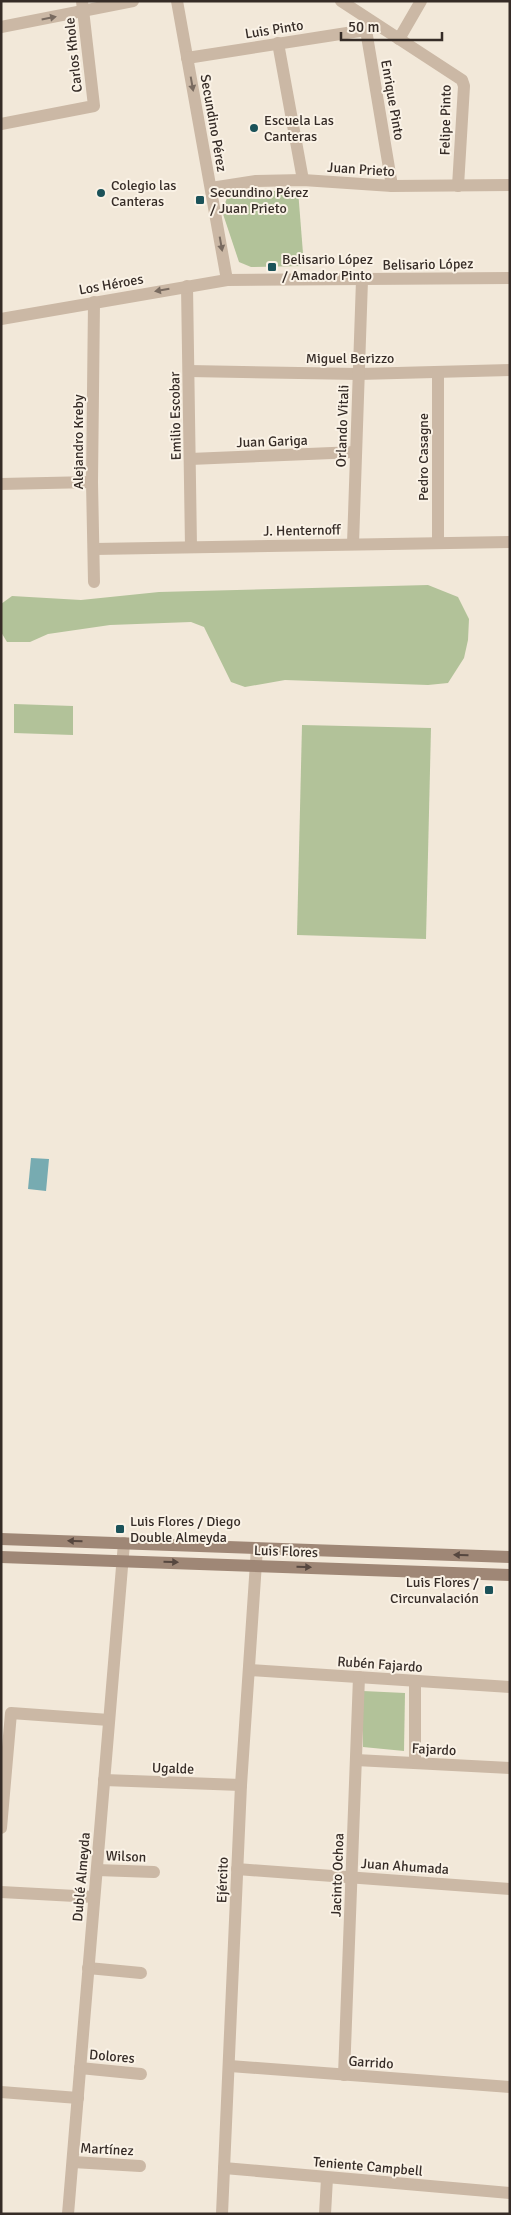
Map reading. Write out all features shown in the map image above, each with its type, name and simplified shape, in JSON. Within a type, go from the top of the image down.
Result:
[{"type":"main road","name":"Luis Flores","points":[[1,1539],[510,1557]]},
{"type":"main road","name":"Luis Flores","points":[[1,1557],[510,1575]]},
{"type":"street","points":[[1,28],[83,6],[133,1]]},
{"type":"street","name":"Secundino Pérez","points":[[177,1],[227,280]]},
{"type":"street","name":"Felipe Pinto","points":[[341,1],[366,25],[398,39],[462,80],[464,86],[458,186]]},
{"type":"street","points":[[398,39],[422,1]]},
{"type":"street","name":"Carlos Khole","points":[[1,124],[94,106],[83,6]]},
{"type":"street","name":"Luis Pinto","points":[[187,58],[278,43],[366,25]]},
{"type":"street","name":"Enrique Pinto","points":[[366,25],[392,186]]},
{"type":"street","points":[[278,43],[303,180]]},
{"type":"street","name":"Juan Prieto","points":[[211,188],[256,181],[303,180],[392,186],[510,185]]},
{"type":"street","name":"Belisario López","points":[[227,280],[510,278]]},
{"type":"street","name":"Los Héroes","points":[[1,319],[227,280]]},
{"type":"street","name":"Orlando Vitali","points":[[353,544],[362,280]]},
{"type":"street","name":"Emilio Escobar","points":[[187,286],[191,547]]},
{"type":"street","name":"Alejandro Kreby","points":[[94,302],[92,482],[94,582]]},
{"type":"street","name":"Miguel Berizzo","points":[[189,371],[359,374],[510,370]]},
{"type":"street","name":"Pedro Casagne","points":[[438,373],[438,542]]},
{"type":"street","name":"Juan Gariga","points":[[190,459],[356,452]]},
{"type":"street","points":[[1,484],[92,482]]},
{"type":"street","name":"J. Henternoff","points":[[94,549],[510,542]]},
{"type":"street","name":"Dublé Almeyda","points":[[68,2214],[124,1543]]},
{"type":"street","name":"Ejército","points":[[222,2214],[241,1785],[257,1548]]},
{"type":"street","name":"Rubén Fajardo","points":[[249,1670],[510,1688]]},
{"type":"street","name":"Jacinto Ochoa","points":[[344,2075],[359,1677]]},
{"type":"street","points":[[414,1763],[415,1681]]},
{"type":"street","points":[[1,1828],[10,1713],[109,1720]]},
{"type":"street","name":"Fajardo","points":[[356,1760],[510,1768]]},
{"type":"street","name":"Ugalde","points":[[104,1780],[241,1785]]},
{"type":"street","name":"Juan Ahumada","points":[[237,1869],[510,1889]]},
{"type":"street","name":"Wilson","points":[[97,1870],[154,1872]]},
{"type":"street","points":[[1,1892],[94,1897]]},
{"type":"street","points":[[88,1968],[141,1973]]},
{"type":"street","name":"Garrido","points":[[230,2066],[510,2087]]},
{"type":"street","name":"Dolores","points":[[80,2068],[141,2074]]},
{"type":"street","points":[[1,2092],[78,2098]]},
{"type":"street","name":"Martínez","points":[[72,2162],[140,2166]]},
{"type":"street","name":"Teniente Campbell","points":[[224,2168],[510,2193]]},
{"type":"street","points":[[325,2214],[327,2178]]},
{"type":"green space","points":[[298,190],[304,266],[251,267],[239,262],[222,211],[227,198],[244,192]]},
{"type":"green space","points":[[428,585],[458,597],[469,619],[468,640],[464,658],[448,683],[428,685],[285,680],[245,687],[231,682],[204,627],[191,622],[110,625],[48,634],[30,642],[7,642],[1,632],[1,604],[12,596],[81,600],[159,592]]},
{"type":"green space","points":[[14,704],[73,706],[73,735],[14,733]]},
{"type":"green space","points":[[302,725],[431,728],[426,939],[297,935]]},
{"type":"green space","points":[[363,1691],[405,1693],[404,1751],[363,1747]]},
{"type":"water","points":[[31,1158],[49,1159],[46,1191],[28,1189]]},
{"type":"place","name":"Escuela Las Canteras","points":[[254,128]]},
{"type":"place","name":"Colegio las Canteras","points":[[101,193]]},
{"type":"place","name":"Secundino Pérez / Juan Prieto","points":[[200,200]]},
{"type":"place","name":"Belisario López / Amador Pinto","points":[[272,267]]},
{"type":"place","name":"Luis Flores / Diego Double Almeyda","points":[[120,1529]]},
{"type":"place","name":"Luis Flores / Circunvalación","points":[[489,1590]]}]
